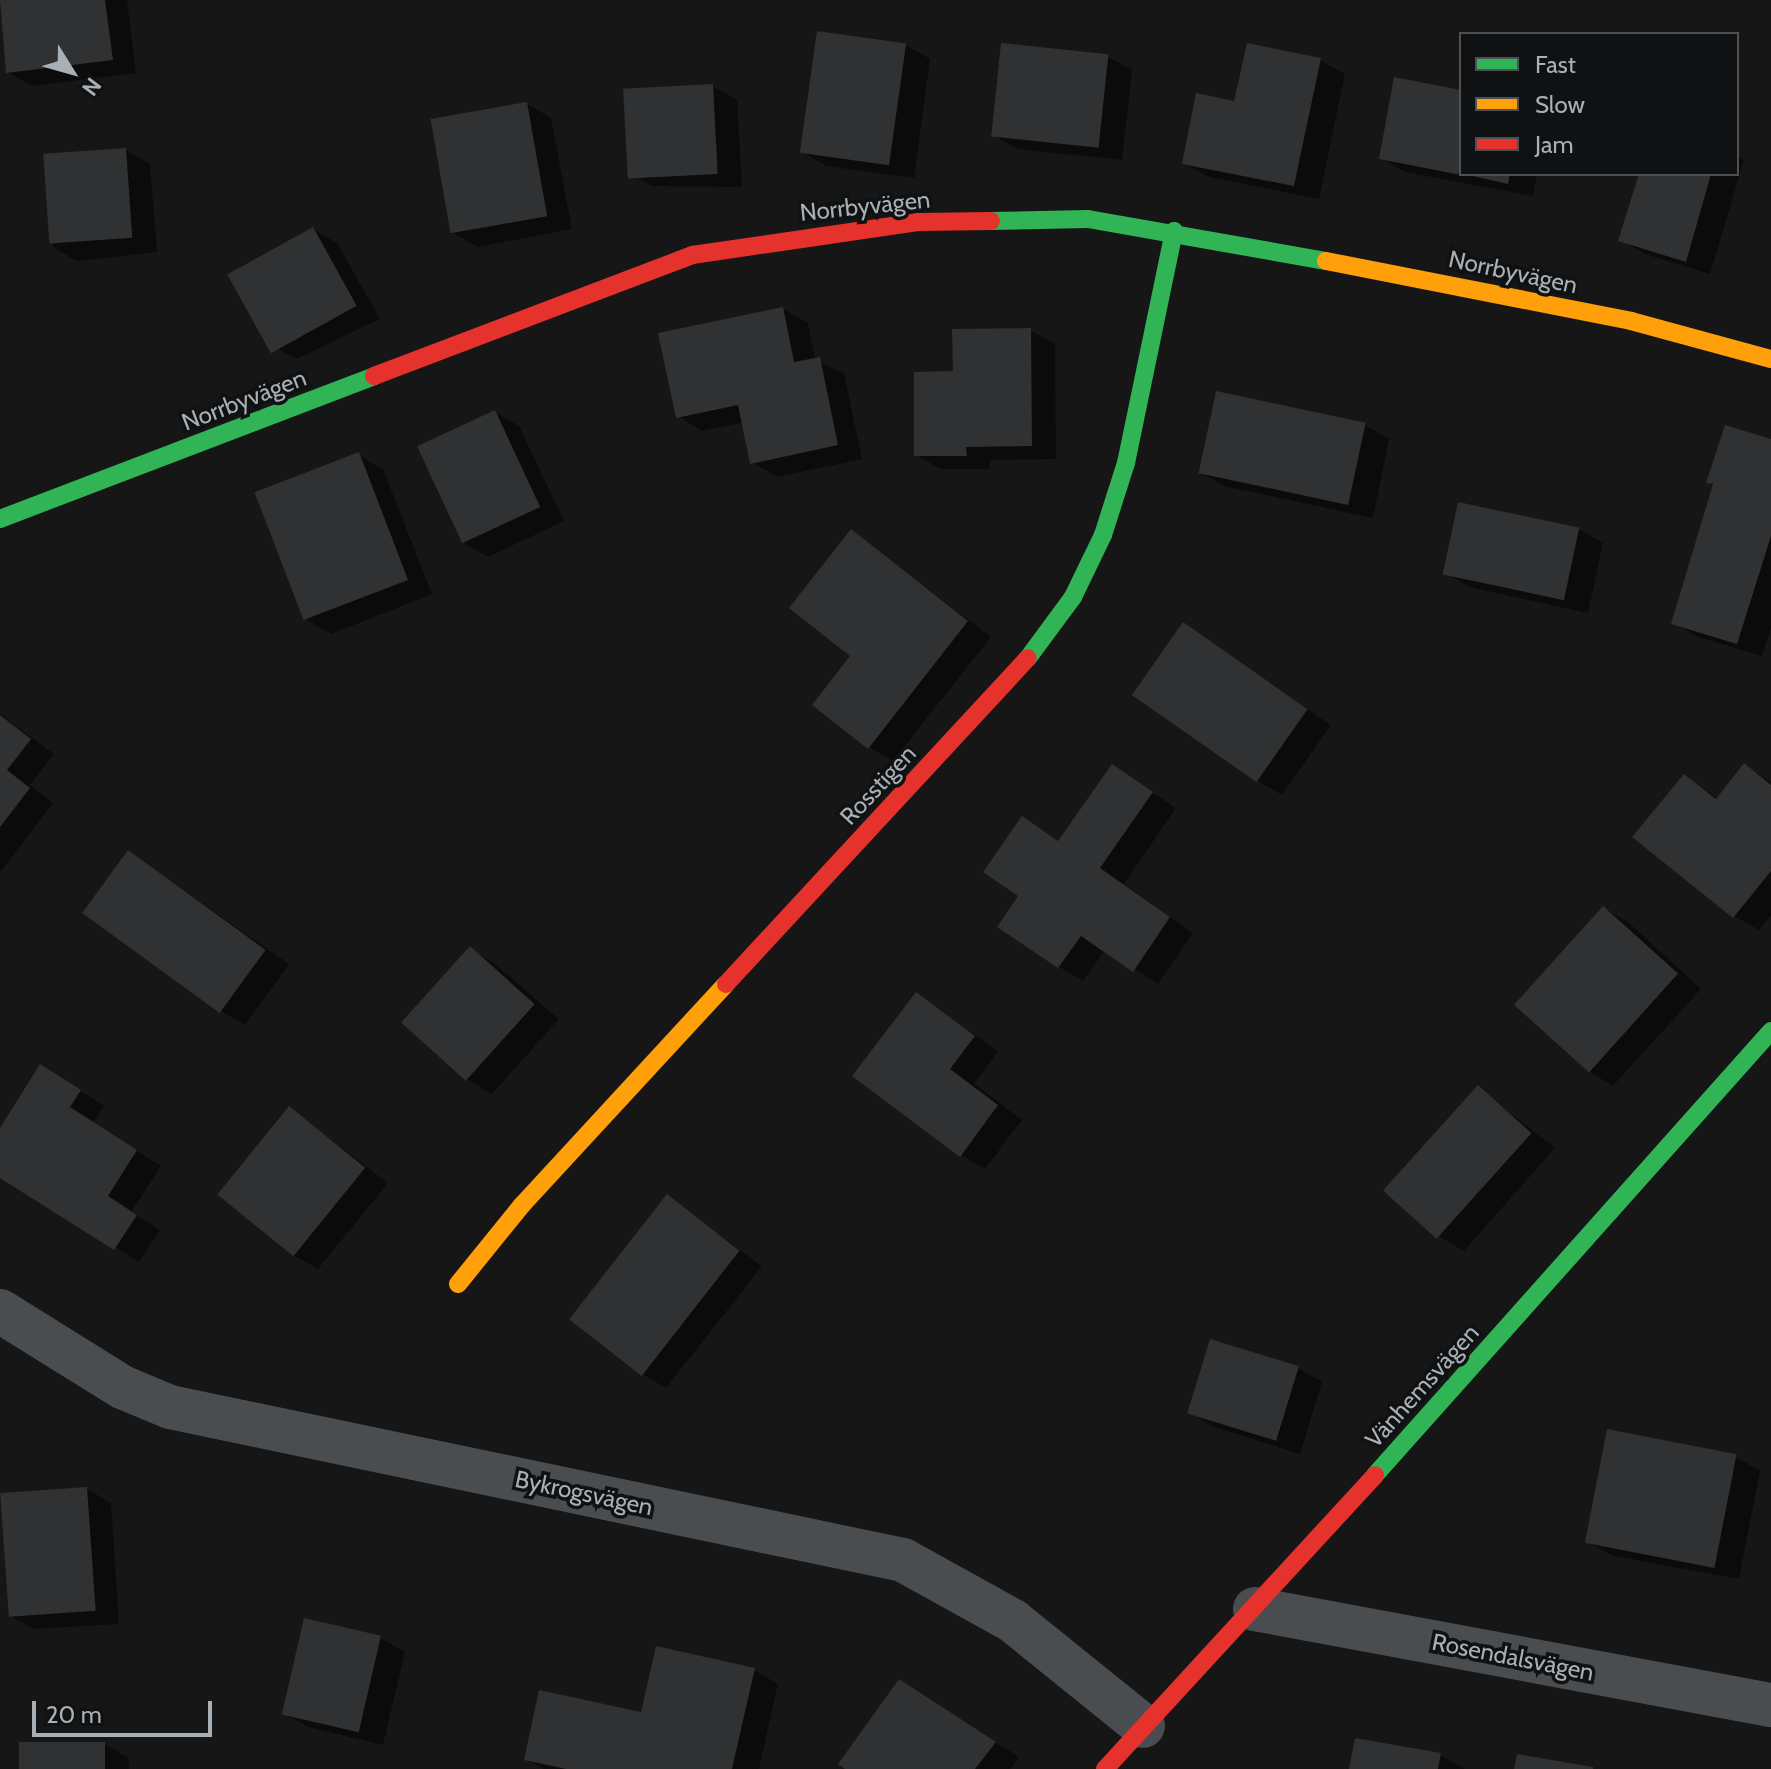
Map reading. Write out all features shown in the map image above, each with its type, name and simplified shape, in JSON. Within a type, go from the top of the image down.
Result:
[{"type":"street","name":"Norrbyvägen","points":[[0,519],[692,255],[918,222],[1088,219],[1174,231],[1631,321],[1771,359]]},
{"type":"street","name":"Rosstigen","points":[[458,1284],[522,1205],[1028,658],[1073,597],[1103,535],[1126,463],[1174,231]]},
{"type":"street","name":"Vänhemsvägen","points":[[1105,1769],[1255,1609],[1771,1031]]},
{"type":"street","name":"Bykrogsvägen","points":[[0,1311],[122,1387],[170,1407],[903,1560],[1013,1621],[1143,1726]]},
{"type":"street","name":"Rosendalsvägen","points":[[1255,1609],[1771,1705]]},
{"type":"building","points":[[0,0],[105,0],[113,60],[6,73]]},
{"type":"building","points":[[817,31],[906,44],[889,165],[800,153]]},
{"type":"building","points":[[1001,43],[1108,54],[1099,148],[991,136]]},
{"type":"building","points":[[1247,43],[1321,58],[1294,186],[1182,164],[1196,93],[1234,101]]},
{"type":"building","points":[[1394,77],[1459,90],[1459,175],[1379,159]]},
{"type":"building","points":[[713,84],[718,174],[628,179],[623,89]]},
{"type":"building","points":[[527,102],[547,216],[451,233],[430,119]]},
{"type":"building","points":[[126,148],[132,238],[49,244],[43,154]]},
{"type":"building","points":[[1473,176],[1510,176],[1508,184]]},
{"type":"building","points":[[1638,176],[1710,176],[1686,262],[1618,241]]},
{"type":"building","points":[[313,227],[357,306],[271,353],[227,275]]},
{"type":"building","points":[[783,307],[794,362],[820,357],[838,445],[750,464],[738,405],[676,418],[658,333]]},
{"type":"building","points":[[1031,328],[1032,446],[966,447],[967,456],[914,456],[914,372],[953,371],[952,329]]},
{"type":"building","points":[[1216,391],[1366,423],[1348,505],[1199,473]]},
{"type":"building","points":[[495,410],[540,507],[462,543],[417,446]]},
{"type":"building","points":[[1725,425],[1771,439],[1771,536],[1737,644],[1671,624],[1713,484],[1706,483]]},
{"type":"building","points":[[359,452],[408,580],[304,620],[254,492]]},
{"type":"building","points":[[1458,502],[1579,528],[1564,600],[1443,574]]},
{"type":"building","points":[[851,529],[968,621],[868,749],[812,705],[850,656],[789,608]]},
{"type":"building","points":[[1183,622],[1308,709],[1256,782],[1132,695]]},
{"type":"building","points":[[0,715],[31,739],[7,770],[30,788],[0,827]]},
{"type":"building","points":[[1744,763],[1771,785],[1771,871],[1733,918],[1632,837],[1684,774],[1716,799]]},
{"type":"building","points":[[1112,764],[1153,792],[1100,868],[1170,917],[1133,972],[1081,936],[1058,968],[997,927],[1018,896],[983,872],[1022,816],[1058,841]]},
{"type":"building","points":[[128,850],[266,950],[220,1013],[82,913]]},
{"type":"building","points":[[1603,906],[1678,974],[1589,1072],[1514,1005]]},
{"type":"building","points":[[470,946],[535,1004],[466,1081],[401,1023]]},
{"type":"building","points":[[916,992],[975,1036],[950,1069],[998,1105],[960,1157],[852,1076]]},
{"type":"building","points":[[40,1064],[81,1090],[70,1107],[137,1150],[108,1196],[137,1215],[114,1250],[0,1178],[0,1128]]},
{"type":"building","points":[[1478,1085],[1532,1133],[1436,1239],[1383,1191]]},
{"type":"building","points":[[289,1106],[365,1168],[293,1256],[217,1195]]},
{"type":"building","points":[[667,1194],[739,1251],[642,1376],[569,1319]]},
{"type":"building","points":[[1210,1339],[1299,1366],[1276,1441],[1187,1414]]},
{"type":"building","points":[[1607,1429],[1737,1454],[1714,1568],[1585,1543]]},
{"type":"building","points":[[87,1487],[96,1611],[9,1617],[0,1493]]},
{"type":"building","points":[[304,1618],[381,1636],[359,1732],[282,1714]]},
{"type":"building","points":[[656,1646],[755,1668],[732,1769],[566,1769],[524,1760],[539,1690],[641,1712]]},
{"type":"building","points":[[899,1679],[996,1742],[975,1769],[845,1769],[838,1764]]},
{"type":"building","points":[[1355,1738],[1441,1753],[1438,1769],[1349,1769]]},
{"type":"building","points":[[19,1742],[105,1742],[105,1769],[19,1769]]},
{"type":"building","points":[[1517,1754],[1593,1767],[1593,1769],[1514,1769]]},
{"type":"traffic: fast","points":[[991,221],[1088,219],[1326,261]]},
{"type":"traffic: fast","points":[[1028,658],[1073,597],[1103,535],[1126,463],[1174,231]]},
{"type":"traffic: fast","points":[[0,519],[374,376]]},
{"type":"traffic: fast","points":[[1375,1475],[1771,1031]]},
{"type":"traffic: slow","points":[[1326,261],[1631,321],[1771,359]]},
{"type":"traffic: slow","points":[[458,1284],[522,1205],[726,984]]},
{"type":"traffic: jam","points":[[374,376],[692,255],[918,222],[991,221]]},
{"type":"traffic: jam","points":[[726,984],[1028,658]]},
{"type":"traffic: jam","points":[[1105,1769],[1375,1475]]}]
